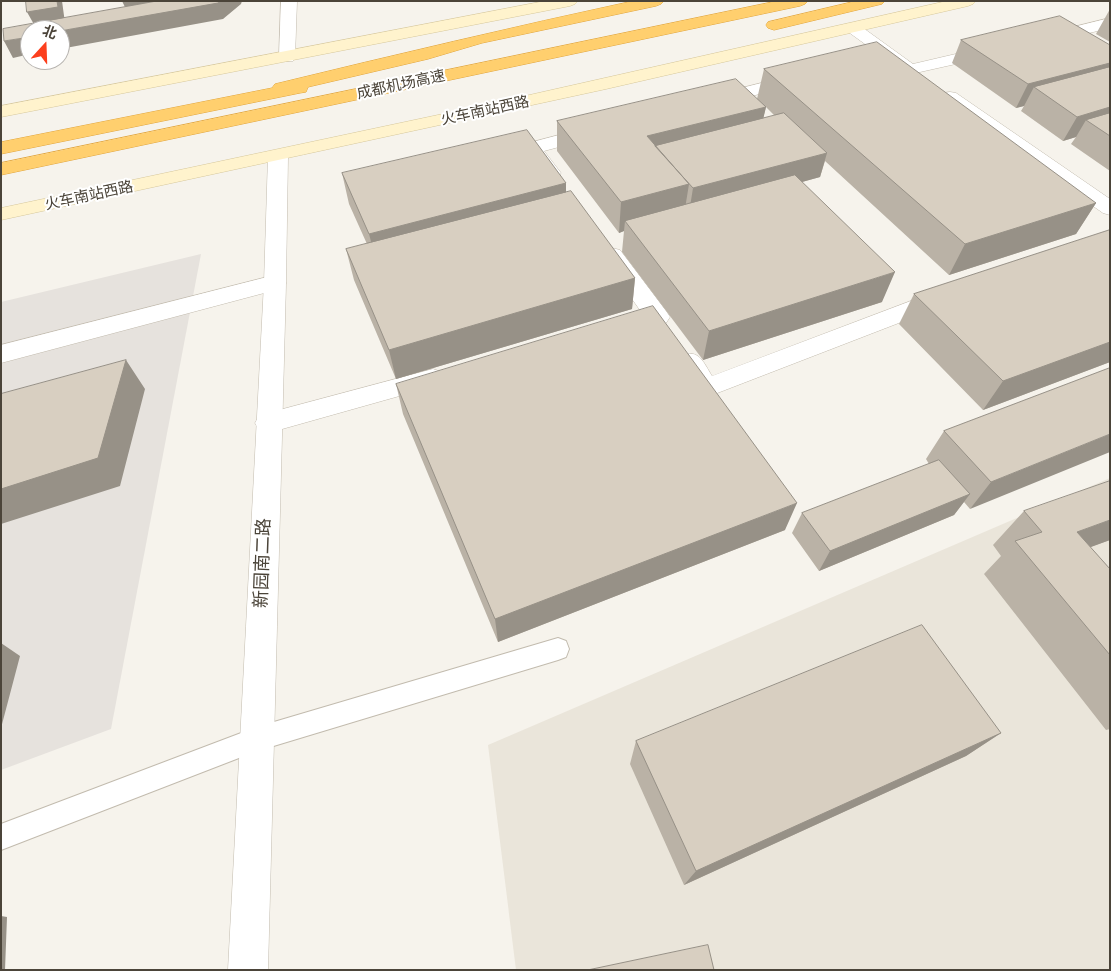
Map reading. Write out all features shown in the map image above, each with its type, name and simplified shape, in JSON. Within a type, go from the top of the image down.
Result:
[{"type":"highway","points":[[201,108],[422,55],[479,39],[656,1]]},
{"type":"highway","name":"成都机场高速","points":[[1,148],[730,1]]},
{"type":"highway","name":"成都机场高速","points":[[1,169],[800,1]]},
{"type":"highway","points":[[762,27],[877,1]]},
{"type":"highway","points":[[456,73],[743,29]]},
{"type":"main road","points":[[1,112],[570,1]]},
{"type":"main road","name":"火车南站西路","points":[[1,214],[278,156],[968,1]]},
{"type":"street","points":[[287,57],[289,1]]},
{"type":"street","points":[[1034,41],[1110,23]]},
{"type":"street","points":[[853,28],[1110,209]]},
{"type":"street","points":[[912,70],[1006,48]]},
{"type":"street","points":[[693,106],[816,74]]},
{"type":"street","points":[[561,186],[523,150],[608,128]]},
{"type":"street","name":"新园南二路","points":[[248,970],[275,283],[278,156]]},
{"type":"street","points":[[601,240],[707,388],[963,289]]},
{"type":"street","points":[[1,354],[275,283]]},
{"type":"street","points":[[610,330],[667,330]]},
{"type":"street","points":[[268,423],[449,374]]},
{"type":"lane","points":[[1,837],[257,739],[558,649]]},
{"type":"shaded area","points":[[201,254],[111,729],[1,770],[1,302]]},
{"type":"shaded area","points":[[1110,478],[1110,970],[516,970],[488,745]]},
{"type":"building","points":[[26,1],[57,1],[58,7],[27,12]]},
{"type":"building","points":[[157,1],[221,1],[70,29],[70,20],[52,20]]},
{"type":"building","points":[[1060,16],[1110,45],[1110,63],[1028,84],[961,40]]},
{"type":"building","points":[[20,26],[20,39],[4,41],[3,29]]},
{"type":"building","points":[[877,42],[1096,203],[965,244],[764,69]]},
{"type":"building","points":[[1110,67],[1110,107],[1077,117],[1034,87]]},
{"type":"building","points":[[736,79],[766,107],[647,136],[689,184],[621,202],[557,121]]},
{"type":"building","points":[[784,113],[827,153],[693,188],[655,146]]},
{"type":"building","points":[[1110,113],[1110,136],[1086,120]]},
{"type":"building","points":[[527,130],[566,183],[369,234],[342,173]]},
{"type":"building","points":[[795,175],[895,272],[709,331],[625,221]]},
{"type":"building","points":[[571,191],[635,278],[389,350],[346,249]]},
{"type":"building","points":[[1110,230],[1110,342],[1003,381],[914,294]]},
{"type":"building","points":[[653,306],[797,503],[495,619],[396,384]]},
{"type":"building","points":[[126,360],[98,458],[1,489],[1,394]]},
{"type":"building","points":[[1110,368],[1110,434],[991,482],[944,431]]},
{"type":"building","points":[[939,460],[970,494],[830,551],[802,513]]},
{"type":"building","points":[[1110,481],[1110,520],[1077,532],[1110,569],[1110,655],[1015,541],[1042,532],[1024,511]]},
{"type":"building","points":[[922,625],[1001,733],[696,871],[636,741]]},
{"type":"building","points":[[708,945],[714,970],[588,970]]}]
